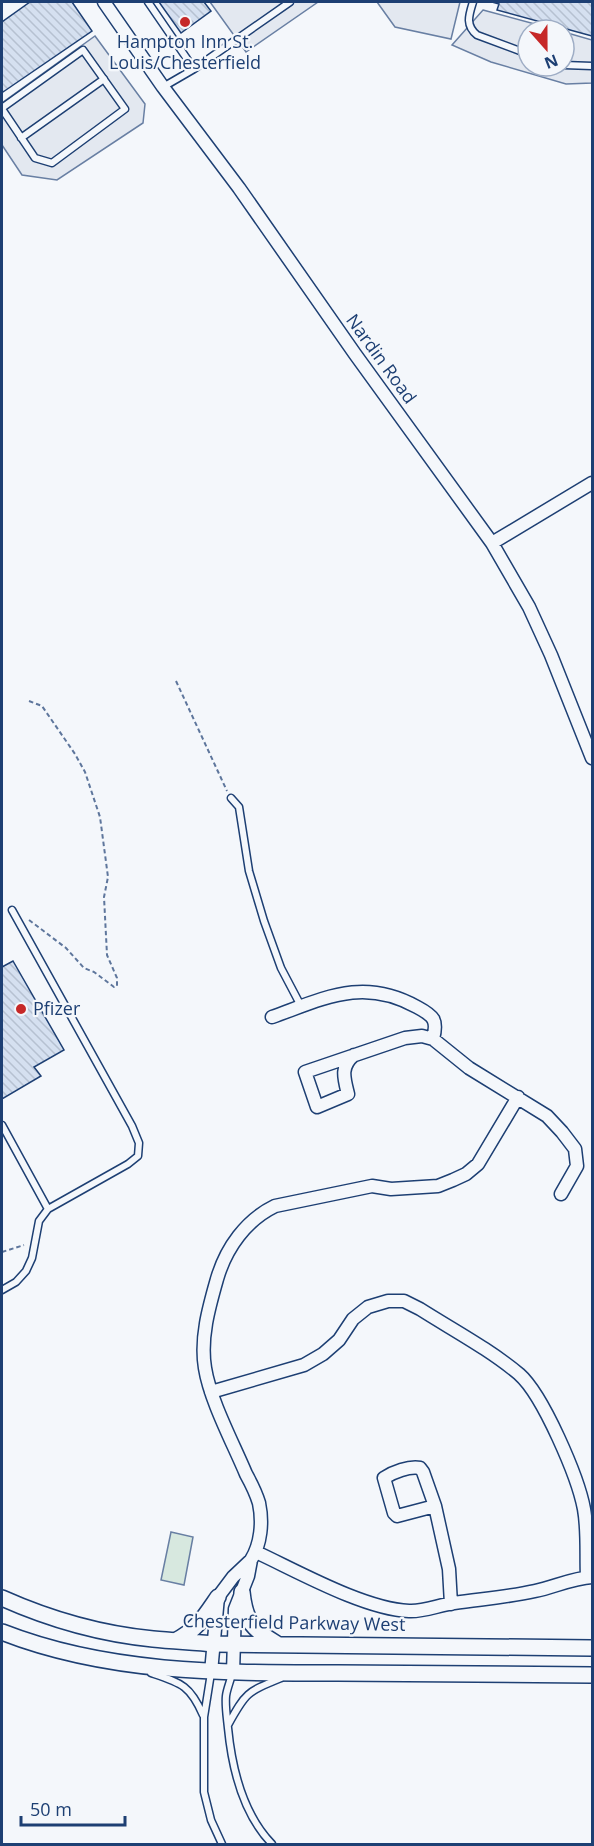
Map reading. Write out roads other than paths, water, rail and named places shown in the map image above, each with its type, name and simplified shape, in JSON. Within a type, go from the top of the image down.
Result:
[{"type":"street","name":"Nardin Road","points":[[104,2],[492,543],[529,607],[551,655],[592,758]]},
{"type":"street","points":[[492,543],[592,483]]},
{"type":"street","points":[[272,1017],[338,994],[378,992],[399,998],[425,1011],[436,1023],[433,1040]]},
{"type":"street","points":[[354,1055],[344,1067],[343,1076],[348,1094],[317,1107],[304,1072],[354,1055],[405,1038],[422,1036],[433,1040],[469,1068],[547,1116],[562,1132],[575,1149],[577,1166],[561,1194]]},
{"type":"street","points":[[232,1672],[235,1609],[261,1531],[259,1502],[212,1392],[203,1357],[208,1314],[222,1262],[238,1236],[252,1220],[275,1206],[372,1186],[391,1189],[438,1186],[466,1174],[478,1164],[518,1097]]},
{"type":"street","points":[[212,1392],[304,1365],[323,1354],[339,1340],[353,1319],[368,1307],[387,1301],[404,1301],[420,1309],[521,1376],[538,1399],[547,1414],[580,1490],[585,1511],[590,1577],[536,1591],[410,1612],[386,1608],[254,1556]]},
{"type":"street","points":[[435,1506],[397,1516],[394,1513],[384,1478],[415,1467],[420,1468],[423,1472],[435,1506],[449,1569],[451,1604]]},
{"type":"street","points":[[175,1641],[198,1626],[233,1577],[254,1556]]},
{"type":"street","points":[[242,1592],[244,1610],[250,1622],[256,1630],[277,1644]]},
{"type":"street","points":[[211,1672],[218,1597]]},
{"type":"street","name":"Chesterfield Parkway West","points":[[2,1598],[24,1608],[92,1629],[175,1641],[214,1644],[592,1648]]},
{"type":"street","points":[[2,1632],[68,1653],[131,1666],[211,1672],[591,1677]]},
{"type":"lane","points":[[148,2],[194,69]]},
{"type":"lane","points":[[163,87],[194,69],[290,2]]},
{"type":"lane","points":[[473,2],[468,22],[471,30],[477,35],[516,50]]},
{"type":"lane","points":[[83,50],[125,109],[52,163],[35,158],[2,109],[83,50]]},
{"type":"lane","points":[[576,65],[592,66]]},
{"type":"lane","points":[[21,138],[104,79]]},
{"type":"lane","points":[[231,798],[239,807],[249,871],[264,921],[281,968],[302,1007]]},
{"type":"lane","points":[[2,1290],[16,1282],[26,1271],[32,1258],[39,1221],[48,1209],[128,1164],[138,1156],[139,1143],[132,1126],[12,910]]},
{"type":"lane","points":[[2,1125],[48,1209]]},
{"type":"lane","points":[[131,1666],[173,1680],[187,1688],[204,1717]]},
{"type":"lane","points":[[211,1672],[204,1717],[202,1755],[205,1804],[222,1845]]},
{"type":"lane","points":[[232,1672],[226,1695],[230,1747],[240,1788],[257,1825],[272,1845]]},
{"type":"lane","points":[[228,1725],[248,1693],[292,1673]]},
{"type":"place","name":"Hampton Inn St. Louis/Chesterfield","points":[[185,22]]},
{"type":"place","name":"Pfizer","points":[[21,1009]]}]
